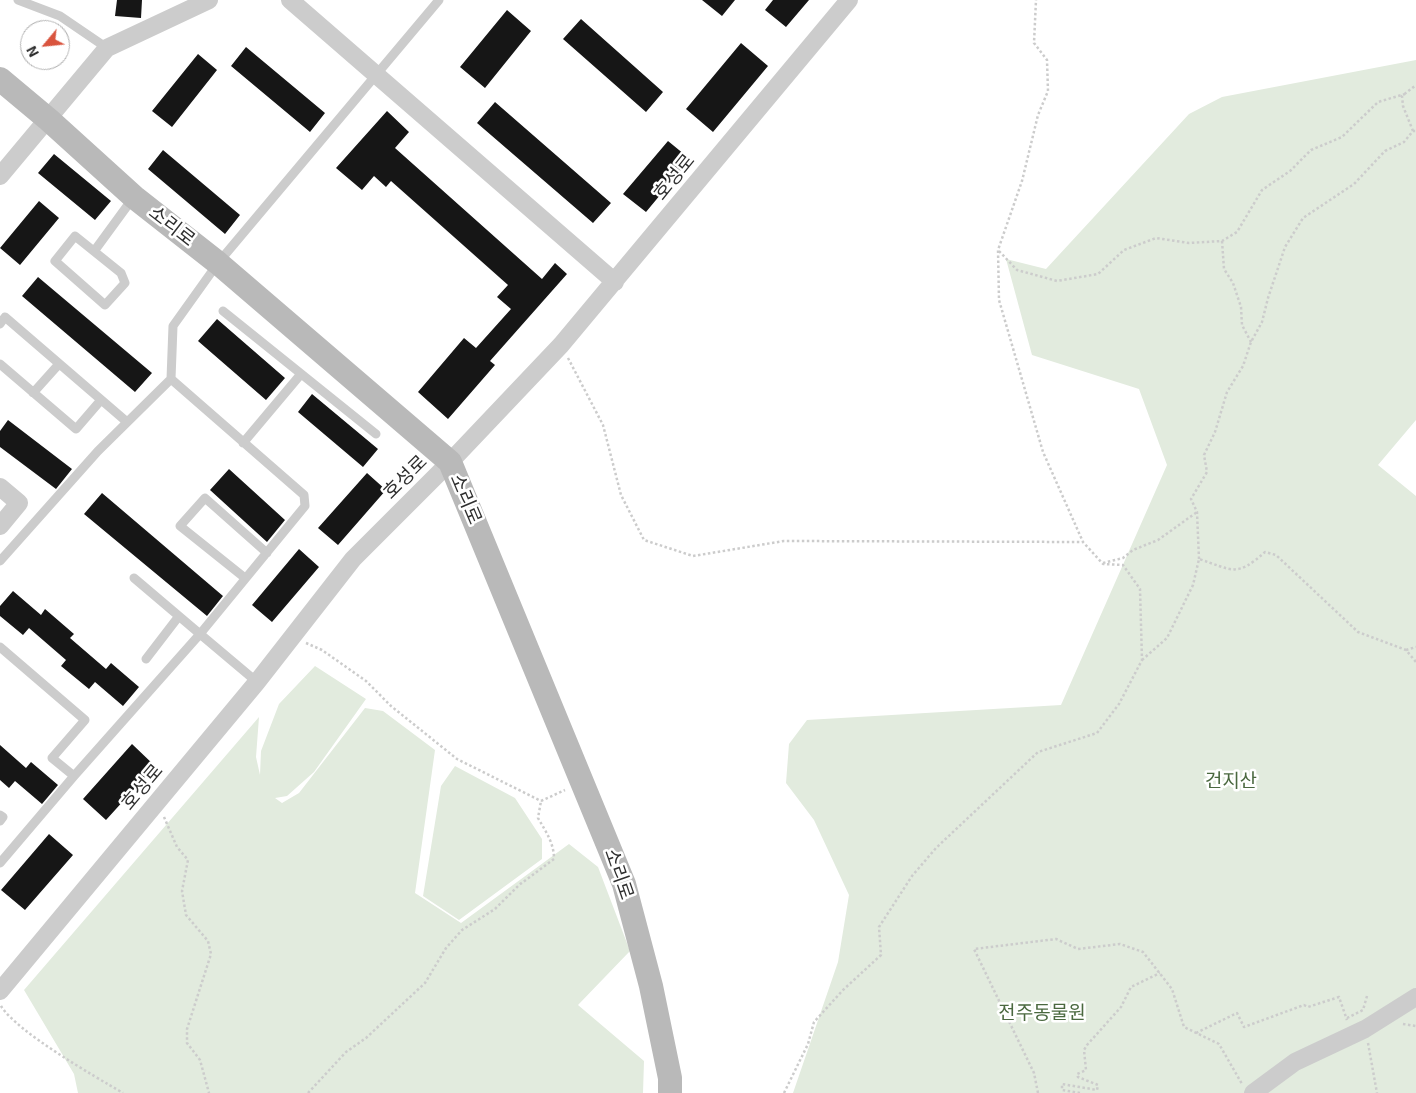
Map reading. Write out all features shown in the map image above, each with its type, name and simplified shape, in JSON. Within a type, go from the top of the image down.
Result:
[{"type":"street","points":[[0,176],[49,120],[107,48],[209,0]]},
{"type":"street","points":[[290,0],[615,282]]},
{"type":"street","name":"호성로","points":[[0,991],[257,682],[353,559],[450,462],[561,345],[615,282],[813,40],[849,0]]},
{"type":"street","name":"소리로","points":[[0,80],[49,120],[134,196],[218,263],[450,462],[624,884],[653,995],[670,1078],[670,1093]]},
{"type":"street","points":[[0,487],[19,503],[0,526]]},
{"type":"street","points":[[1248,1089],[1295,1062],[1359,1032],[1416,997]]},
{"type":"lane","points":[[18,0],[60,16],[107,48]]},
{"type":"lane","points":[[0,561],[98,451],[171,379],[173,326],[218,263],[439,0]]},
{"type":"lane","points":[[94,250],[134,196]]},
{"type":"lane","points":[[76,236],[94,250],[121,273],[125,282],[106,304],[55,261],[76,236]]},
{"type":"lane","points":[[223,311],[376,434]]},
{"type":"lane","points":[[0,324],[5,318],[127,422]]},
{"type":"lane","points":[[0,364],[76,429],[101,400]]},
{"type":"lane","points":[[33,393],[59,364]]},
{"type":"lane","points":[[243,443],[301,374]]},
{"type":"lane","points":[[0,863],[200,634],[305,506],[304,495],[171,379]]},
{"type":"lane","points":[[244,578],[180,526],[205,498],[266,553]]},
{"type":"lane","points":[[134,578],[257,682]]},
{"type":"lane","points":[[146,659],[179,616]]},
{"type":"lane","points":[[0,647],[85,720],[52,758],[74,776]]},
{"type":"lane","points":[[0,815],[3,817],[0,821]]},
{"type":"path","points":[[1036,0],[1034,43],[1047,60],[1048,91],[1038,115],[1022,181],[998,250],[999,300],[1043,452],[1083,542],[1103,564],[1123,565],[1140,589],[1142,660]]},
{"type":"path","points":[[784,1093],[808,1044],[814,1022],[843,990],[881,955],[879,927],[912,876],[936,848],[1038,752],[1097,733],[1119,704],[1142,660],[1167,638],[1193,585],[1199,559],[1197,512],[1192,499],[1207,472],[1204,455],[1215,432],[1227,392],[1243,366],[1251,342],[1262,322],[1268,298],[1286,247],[1303,218],[1354,184],[1385,151],[1404,142],[1415,131],[1403,106],[1402,96],[1416,85]]},
{"type":"path","points":[[998,250],[1018,270],[1057,280],[1098,274],[1124,250],[1156,238],[1189,242],[1222,241],[1236,232],[1262,190],[1290,171],[1311,150],[1342,137],[1378,102],[1405,94]]},
{"type":"path","points":[[1222,241],[1224,269],[1233,283],[1241,306],[1242,324],[1251,342]]},
{"type":"path","points":[[561,345],[603,426],[621,495],[644,540],[693,556],[784,541],[1083,542]]},
{"type":"path","points":[[1103,564],[1106,561],[1123,558],[1133,550],[1158,540],[1197,512]]},
{"type":"path","points":[[1199,559],[1235,571],[1248,567],[1265,552],[1276,555],[1358,632],[1406,650],[1416,662]]},
{"type":"path","points":[[292,638],[322,650],[366,681],[391,706],[457,759],[541,801]]},
{"type":"path","points":[[1406,650],[1416,647]]},
{"type":"path","points":[[541,801],[569,788],[584,785]]},
{"type":"path","points":[[308,1093],[346,1052],[366,1038],[425,983],[446,948],[462,930],[495,909],[519,885],[554,859],[552,844],[538,818],[541,801]]},
{"type":"path","points":[[157,802],[177,847],[188,860],[182,891],[186,915],[208,941],[211,954],[187,1029],[187,1043],[200,1060],[209,1093]]},
{"type":"path","points":[[1038,1093],[1034,1073],[974,949],[1056,939],[1078,949],[1120,944],[1143,952],[1172,989],[1184,1027],[1219,1044],[1248,1089]]},
{"type":"path","points":[[1080,1093],[1062,1090],[1062,1084],[1097,1090],[1098,1085],[1078,1077],[1078,1074],[1086,1070],[1084,1050],[1087,1045],[1121,1007],[1131,987],[1160,973]]},
{"type":"path","points":[[1347,1018],[1363,1010],[1367,996]]},
{"type":"path","points":[[1196,1033],[1238,1013],[1244,1027],[1304,1005],[1308,1007],[1340,997],[1347,1018],[1359,1032],[1377,1093]]},
{"type":"path","points":[[0,1004],[18,1024],[82,1069],[123,1093]]},
{"type":"green space","name":"건지산","points":[[1416,60],[1416,420],[1378,465],[1416,496],[1416,1093],[793,1093],[838,962],[849,895],[814,820],[786,783],[789,744],[807,720],[1061,705],[1167,465],[1139,389],[1032,355],[1006,259],[1046,269],[1189,114],[1222,97]]},
{"type":"green space","points":[[315,666],[366,699],[314,772],[287,796],[275,798],[282,803],[299,793],[365,708],[383,711],[435,750],[415,893],[461,923],[569,844],[598,867],[630,951],[578,1005],[644,1061],[643,1093],[78,1093],[74,1074],[24,990],[259,717],[256,757],[260,775],[261,751],[279,704]]},
{"type":"green space","points":[[455,766],[515,798],[542,839],[542,859],[459,920],[423,896],[441,786]]},
{"type":"building","points":[[117,0],[142,0],[141,18],[115,16]]},
{"type":"building","points":[[702,0],[735,0],[722,16]]},
{"type":"building","points":[[773,0],[809,0],[786,27],[765,10]]},
{"type":"building","points":[[507,10],[531,31],[485,88],[460,67]]},
{"type":"building","points":[[581,19],[663,92],[646,112],[563,39]]},
{"type":"building","points":[[741,43],[768,66],[713,132],[686,109]]},
{"type":"building","points":[[246,47],[325,113],[310,132],[231,66]]},
{"type":"building","points":[[198,54],[217,70],[172,127],[152,111]]},
{"type":"building","points":[[495,102],[611,203],[593,223],[477,123]]},
{"type":"building","points":[[387,111],[409,132],[395,148],[542,279],[555,263],[567,274],[490,361],[495,365],[448,419],[418,392],[464,338],[476,348],[511,309],[497,297],[508,285],[391,181],[386,187],[374,176],[362,190],[336,168]]},
{"type":"building","points":[[668,141],[690,159],[646,212],[623,194]]},
{"type":"building","points":[[163,150],[240,215],[225,234],[148,169]]},
{"type":"building","points":[[54,154],[111,201],[95,220],[38,173]]},
{"type":"building","points":[[39,201],[59,218],[20,265],[0,248]]},
{"type":"building","points":[[38,277],[152,373],[135,392],[22,296]]},
{"type":"building","points":[[217,319],[285,378],[266,400],[198,341]]},
{"type":"building","points":[[312,394],[378,449],[363,467],[298,412]]},
{"type":"building","points":[[8,420],[72,469],[56,489],[0,447],[0,431]]},
{"type":"building","points":[[229,469],[285,520],[267,542],[210,490]]},
{"type":"building","points":[[367,473],[386,490],[338,545],[318,528]]},
{"type":"building","points":[[102,493],[223,596],[207,616],[84,514]]},
{"type":"building","points":[[299,549],[319,567],[272,622],[252,605]]},
{"type":"building","points":[[13,591],[41,615],[45,609],[74,634],[70,638],[106,669],[111,663],[139,687],[123,706],[95,682],[89,689],[61,666],[66,660],[29,628],[23,635],[0,616],[0,606]]},
{"type":"building","points":[[132,744],[155,766],[106,820],[83,799]]},
{"type":"building","points":[[0,745],[26,768],[31,762],[58,785],[42,804],[15,781],[9,788],[0,780]]},
{"type":"building","points":[[49,834],[73,855],[25,910],[1,890]]},
{"type":"park label","name":"전주동물원","points":[[1042,1013]]}]
